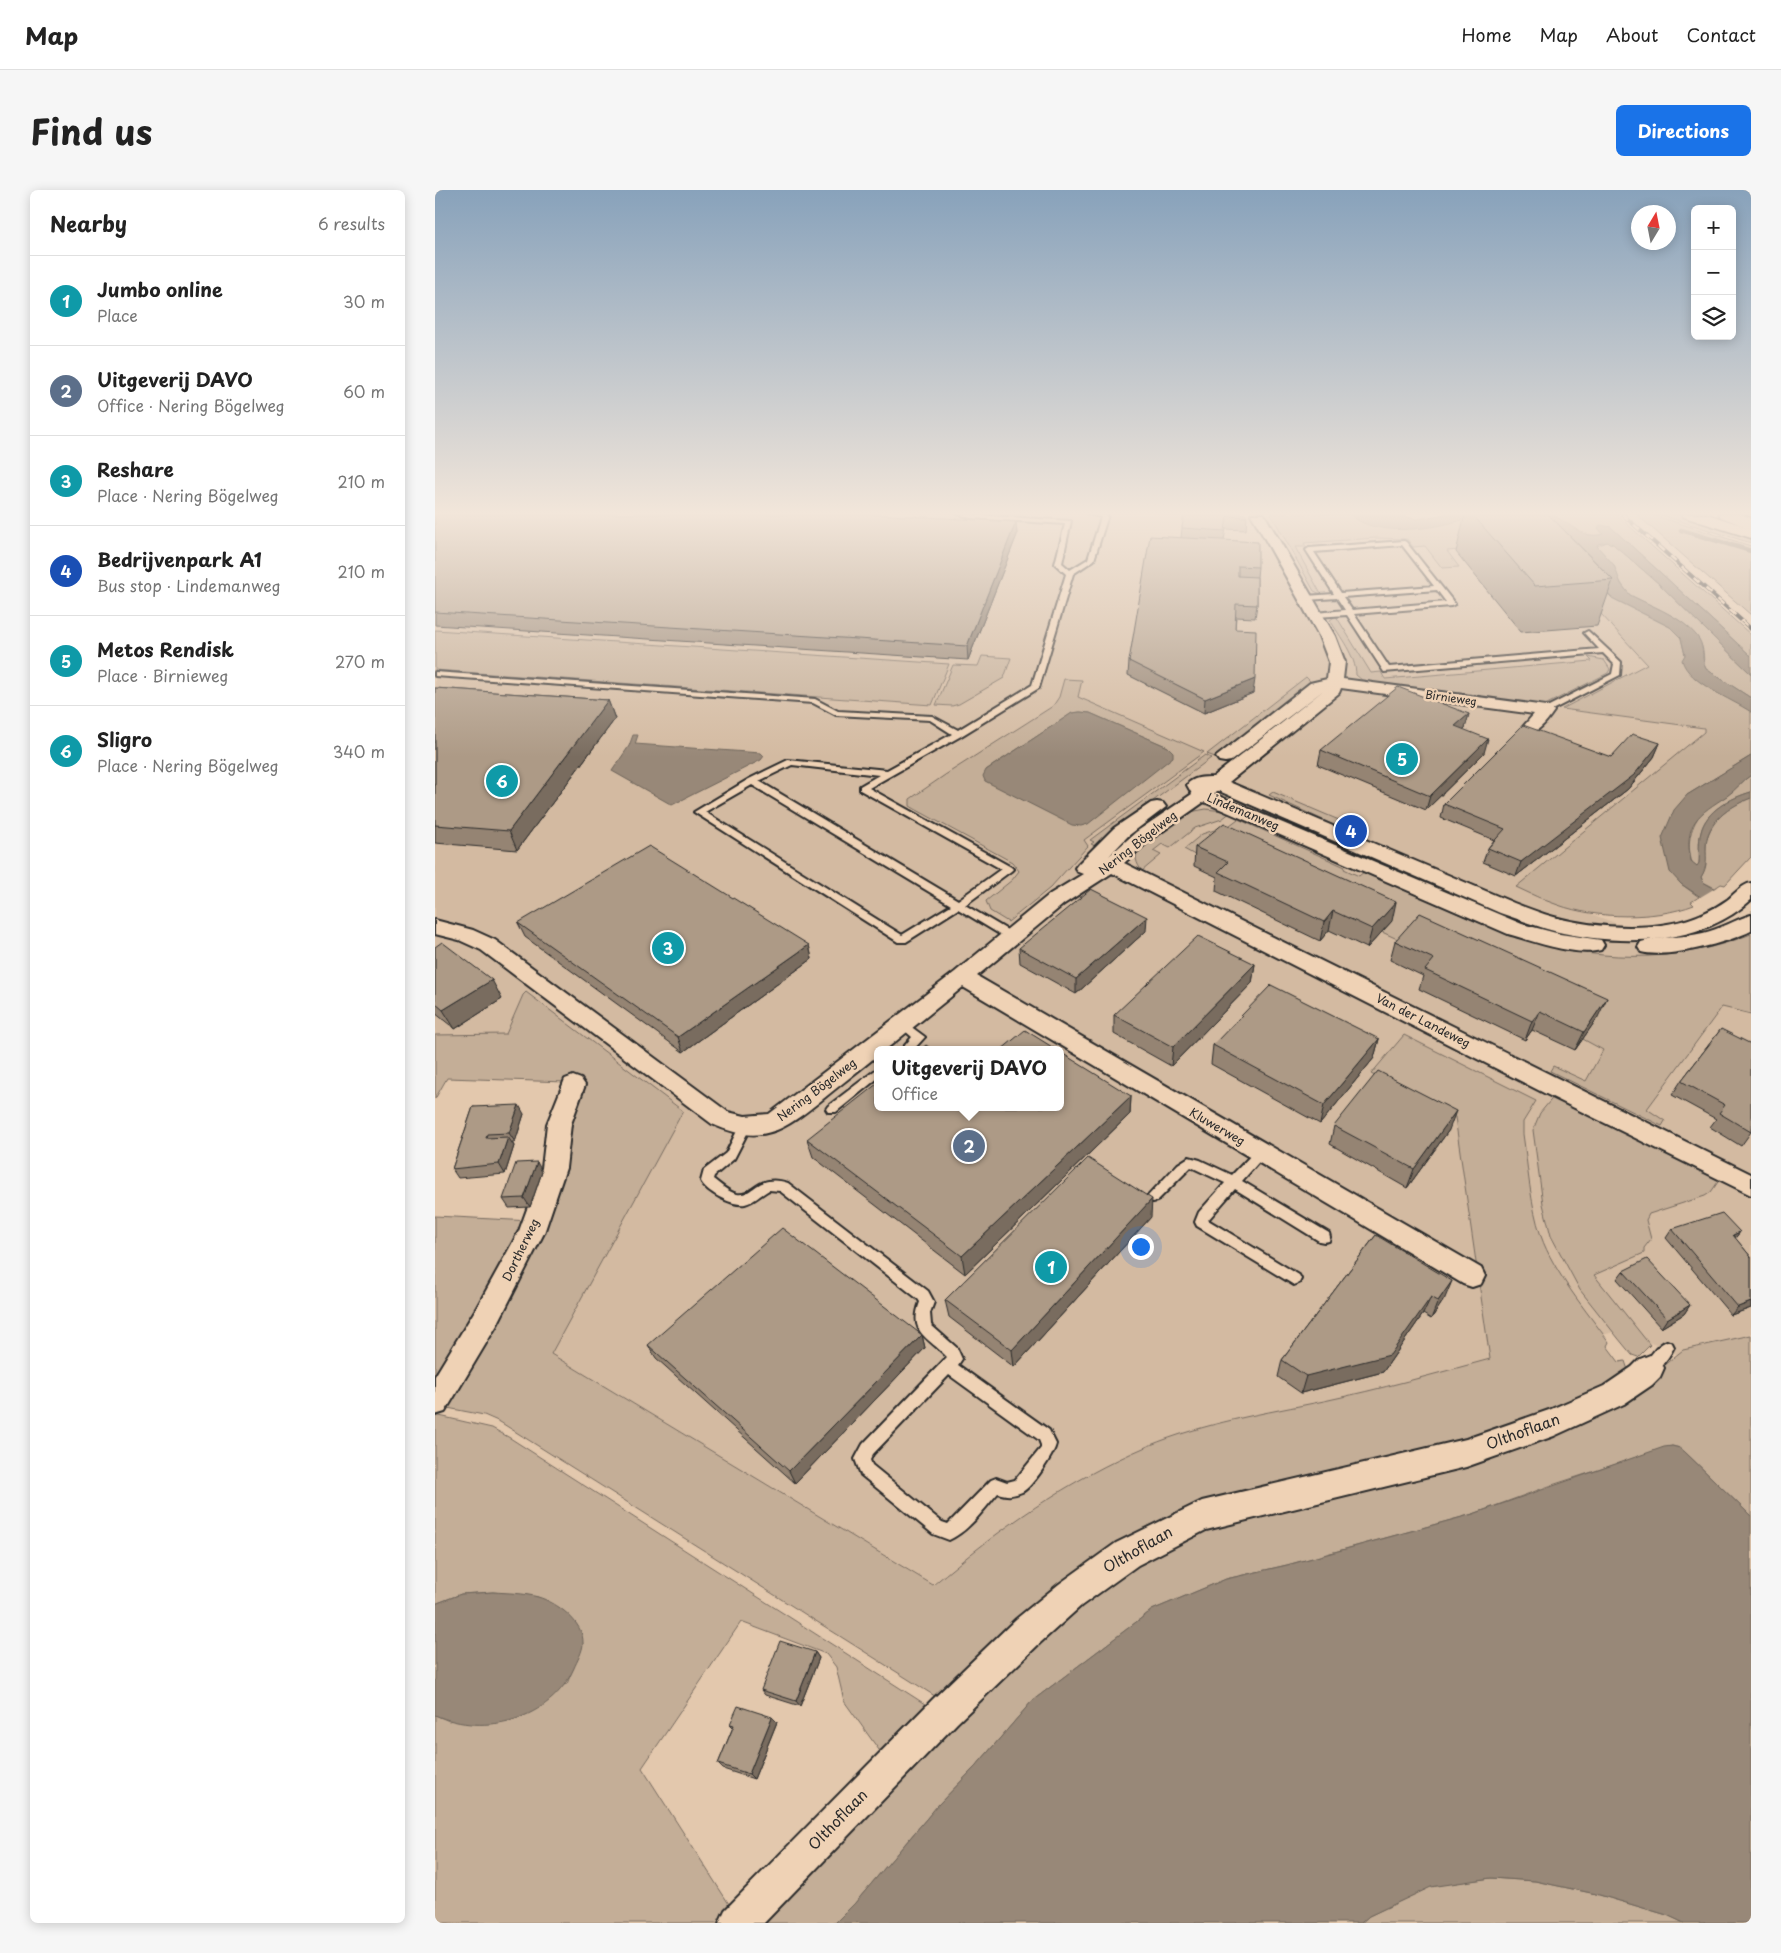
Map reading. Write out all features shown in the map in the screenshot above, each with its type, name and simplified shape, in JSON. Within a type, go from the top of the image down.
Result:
[{"type":"street","points":[[1204,786],[1333,690],[1337,658],[1304,595]]},
{"type":"street","name":"Birnieweg","points":[[1333,682],[1546,711]]},
{"type":"street","points":[[1529,729],[1546,711]]},
{"type":"street","name":"Nering Bögelweg","points":[[435,927],[466,935],[488,945],[720,1118],[736,1126],[769,1124],[785,1116],[962,977],[1103,862],[1143,836],[1204,786]]},
{"type":"street","name":"Lindemanweg","points":[[1204,786],[1507,908],[1554,924],[1593,931],[1657,932],[1689,926],[1719,916],[1746,895]]},
{"type":"street","name":"Lindemanweg","points":[[1204,786],[1515,929],[1560,941],[1606,946],[1649,947],[1687,943],[1746,926]]},
{"type":"street","name":"Van der Landeweg","points":[[1103,862],[1180,898],[1562,1092],[1751,1185]]},
{"type":"street","name":"Kluwerweg","points":[[962,977],[1472,1276]]},
{"type":"street","name":"Dortherweg","points":[[435,1402],[487,1316],[531,1234],[544,1201],[553,1168],[559,1124],[573,1085]]},
{"type":"street","name":"Olthoflaan","points":[[738,1923],[945,1711],[1028,1631],[1070,1595],[1127,1554],[1202,1516],[1466,1453],[1554,1422],[1614,1395],[1642,1376],[1659,1357]]},
{"type":"lane","points":[[888,772],[791,762],[752,781],[699,812],[902,940],[957,905],[1007,869],[863,788],[888,772],[958,734],[1036,686],[1063,595]]},
{"type":"lane","points":[[1306,598],[1353,595]]},
{"type":"lane","points":[[1316,615],[1451,604],[1444,595]]},
{"type":"lane","points":[[1339,596],[1387,670],[1605,652]]},
{"type":"lane","points":[[1546,711],[1618,673],[1618,664],[1588,633]]},
{"type":"lane","points":[[435,674],[815,701],[836,713],[932,718],[958,734]]},
{"type":"lane","points":[[752,781],[1010,936]]},
{"type":"lane","points":[[902,1024],[919,1037],[910,1046]]},
{"type":"lane","points":[[832,1109],[874,1075]]},
{"type":"lane","points":[[745,1126],[730,1156],[708,1174],[707,1181],[736,1199],[746,1199],[766,1184],[785,1187],[923,1295],[927,1302],[923,1314],[924,1328],[952,1352],[955,1359],[948,1366],[868,1449],[862,1460],[866,1470],[939,1529],[949,1532],[958,1526],[996,1485],[1007,1489],[1019,1486],[1047,1452],[1049,1444],[1045,1435],[948,1366]]},
{"type":"lane","points":[[1261,1152],[1203,1216],[1201,1222],[1294,1279]]},
{"type":"lane","points":[[1153,1198],[1182,1167],[1189,1162],[1196,1163],[1233,1182],[1324,1237]]},
{"type":"shaded area","points":[[435,595],[1596,595],[1718,727],[1524,888],[1729,967],[1751,1013],[1751,1398],[1719,1372],[1620,1330],[1492,1368],[1008,1538],[932,1584],[547,1352],[679,1116],[512,1038],[435,1039]]},
{"type":"shaded area","points":[[1583,595],[1609,595],[1670,627],[1681,638],[1685,655],[1751,712],[1751,756],[1687,795],[1681,884],[1699,897],[1691,902],[1694,905],[1679,910],[1626,916],[1573,910],[1516,887],[1704,732],[1704,728],[1562,709],[1647,664]]},
{"type":"shaded area","points":[[1609,595],[1630,595],[1667,613],[1693,631],[1701,643],[1706,669],[1751,698],[1751,712],[1712,690],[1693,676],[1682,660],[1685,655],[1681,638],[1670,627]]},
{"type":"shaded area","points":[[1630,595],[1670,595],[1751,674],[1751,698],[1706,669],[1702,647],[1696,637],[1681,622],[1671,615]]},
{"type":"shaded area","points":[[1670,595],[1685,595],[1751,656],[1751,674]]},
{"type":"shaded area","points":[[1685,595],[1706,595],[1751,635],[1751,656]]},
{"type":"shaded area","points":[[1728,595],[1751,595],[1751,615]]},
{"type":"shaded area","points":[[1336,616],[1371,673],[1381,672],[1385,679],[1592,661],[1588,657],[1604,660],[1610,669],[1608,673],[1541,707],[1370,683],[1370,681],[1362,680],[1356,675],[1350,654],[1330,620]]},
{"type":"shaded area","points":[[435,630],[949,664],[932,705],[435,670]]},
{"type":"shaded area","points":[[982,656],[1011,658],[1004,678],[959,704],[952,706],[936,705],[953,665],[978,666]]},
{"type":"shaded area","points":[[1306,677],[1311,682],[1215,757],[1207,754]]},
{"type":"shaded area","points":[[1064,679],[1082,680],[1078,697],[1204,752],[1084,840],[1088,846],[1050,888],[1008,922],[990,911],[986,901],[1012,880],[1019,871],[1012,862],[910,806],[910,799],[1053,706],[1059,697]],"holes":[[[1072,713],[1090,713],[1168,747],[986,770]]]},
{"type":"shaded area","points":[[1072,713],[1090,713],[1168,747],[1173,752],[1173,757],[1088,824],[1081,826],[1072,825],[985,781],[983,776],[986,770]]},
{"type":"shaded area","points":[[633,735],[638,735],[635,744],[761,753],[764,756],[761,760],[672,805],[612,771],[629,746]]},
{"type":"shaded area","points":[[1205,755],[1211,758],[1153,801],[1097,847],[1091,844],[1094,842],[1090,840]]},
{"type":"shaded area","points":[[1751,756],[1751,775],[1730,794],[1708,808],[1695,821],[1689,837],[1689,848],[1691,861],[1697,866],[1699,863],[1700,836],[1708,817],[1728,801],[1751,792],[1751,798],[1728,810],[1710,830],[1706,847],[1706,866],[1701,877],[1703,882],[1751,910],[1751,930],[1681,884],[1670,872],[1662,838],[1674,810],[1687,795]]},
{"type":"shaded area","points":[[1751,775],[1751,792],[1728,801],[1708,817],[1701,832],[1699,864],[1695,865],[1691,859],[1689,847],[1691,835],[1698,817]]},
{"type":"shaded area","points":[[1273,792],[1353,826],[1347,831],[1269,795]]},
{"type":"shaded area","points":[[1751,798],[1751,857],[1725,885],[1721,884],[1715,888],[1703,882],[1701,877],[1705,866],[1707,838],[1710,830],[1727,810]]},
{"type":"shaded area","points":[[1206,809],[1231,812],[1222,819],[1195,828],[1170,848],[1162,844],[1153,851],[1161,855],[1142,871],[1136,860],[1139,848],[1190,812]]},
{"type":"shaded area","points":[[1238,819],[1345,867],[1344,869],[1359,876],[1365,871],[1476,921],[1543,945],[1603,955],[1663,955],[1693,951],[1751,934],[1751,1014],[1722,1007],[1647,1109],[1665,1121],[1662,1126],[1550,1071],[1553,1066],[1586,1081],[1603,1050],[1406,943],[1382,932],[1391,921],[1202,859],[1184,849],[1202,834],[1230,825]]},
{"type":"shaded area","points":[[526,992],[683,1111],[551,1354],[933,1585],[983,1544],[1035,1507],[1090,1474],[1148,1446],[1213,1425],[1366,1391],[1490,1359],[1455,1117],[1371,1074],[1404,1035],[1536,1101],[1523,1122],[1523,1134],[1532,1198],[1541,1236],[1562,1277],[1609,1342],[1607,1346],[1619,1362],[1625,1361],[1630,1376],[1498,1435],[1220,1503],[938,1698],[500,1422],[484,1415],[437,1406],[516,1274],[566,1082],[447,1078],[435,1099],[435,1035],[506,1034]]},
{"type":"shaded area","points":[[1555,1095],[1720,1179],[1711,1192],[1705,1196],[1649,1214],[1646,1220],[1651,1239],[1644,1248],[1644,1253],[1594,1275],[1650,1345],[1638,1357],[1632,1355],[1580,1290],[1551,1236],[1543,1204],[1533,1130],[1540,1113]]},
{"type":"shaded area","points":[[435,1216],[531,1221],[435,1385]]},
{"type":"shaded area","points":[[1751,1335],[1751,1516],[1685,1452],[1680,1448],[1672,1446],[1552,1485],[1473,1514],[1287,1565],[1226,1579],[1152,1610],[1032,1701],[976,1766],[938,1805],[855,1903],[835,1923],[749,1923],[1032,1638],[1182,1532],[1361,1484],[1659,1369],[1683,1350]]},
{"type":"shaded area","points":[[435,1415],[492,1428],[510,1438],[928,1706],[883,1751],[879,1750],[844,1701],[836,1667],[826,1654],[741,1622],[642,1768],[736,1915],[729,1923],[435,1923],[435,1715],[449,1721],[567,1684],[583,1643],[538,1597],[493,1592],[461,1594],[435,1604]]},
{"type":"shaded area","points":[[1664,1447],[1680,1448],[1685,1452],[1751,1516],[1751,1923],[1684,1923],[1667,1915],[1596,1894],[1535,1881],[1491,1878],[1431,1887],[1369,1916],[1361,1923],[835,1923],[855,1903],[938,1805],[976,1766],[1032,1701],[1152,1610],[1226,1579],[1287,1565],[1473,1514]]},
{"type":"shaded area","points":[[493,1592],[538,1597],[560,1608],[574,1621],[582,1635],[583,1643],[580,1656],[563,1686],[550,1700],[533,1712],[495,1724],[454,1721],[435,1715],[435,1604],[461,1594]]},
{"type":"shaded area","points":[[1491,1878],[1535,1881],[1596,1894],[1667,1915],[1684,1923],[1361,1923],[1369,1916],[1431,1886]]},
{"type":"pier","points":[[1717,887],[1751,907],[1751,933],[1697,899]]},
{"type":"building","points":[[435,595],[987,595],[967,646],[435,612]]},
{"type":"building","points":[[1140,595],[1257,595],[1257,605],[1236,604],[1235,629],[1256,630],[1255,679],[1205,699],[1129,661]]},
{"type":"building","points":[[1398,687],[1469,714],[1455,726],[1488,739],[1430,796],[1321,750]]},
{"type":"building","points":[[435,688],[608,700],[509,831],[435,825]]},
{"type":"building","points":[[1523,725],[1611,757],[1632,734],[1660,743],[1634,775],[1521,862],[1488,848],[1505,829],[1444,804]]},
{"type":"building","points":[[1224,823],[1396,902],[1372,929],[1333,911],[1324,922],[1218,872],[1228,862],[1195,847]]},
{"type":"building","points":[[649,846],[809,945],[678,1037],[518,923]]},
{"type":"building","points":[[1091,889],[1147,917],[1076,979],[1019,948]]},
{"type":"building","points":[[1420,913],[1607,998],[1584,1032],[1540,1011],[1532,1021],[1425,970],[1434,959],[1395,941]]},
{"type":"building","points":[[1198,936],[1255,964],[1173,1047],[1114,1015]]},
{"type":"building","points":[[442,942],[492,980],[443,1010],[435,1003],[435,947]]},
{"type":"building","points":[[1271,985],[1379,1039],[1324,1105],[1213,1045]]},
{"type":"building","points":[[1721,1029],[1751,1044],[1751,1132],[1719,1113],[1725,1105],[1681,1081]]},
{"type":"building","points":[[1025,1030],[1051,1046],[1006,1046]]},
{"type":"building","points":[[1064,1054],[1131,1096],[962,1256],[807,1139],[874,1086],[874,1111],[1064,1111]]},
{"type":"building","points":[[1378,1071],[1456,1111],[1414,1169],[1334,1126]]},
{"type":"building","points":[[519,1105],[509,1133],[487,1134],[486,1138],[508,1137],[499,1164],[452,1169],[473,1107]]},
{"type":"building","points":[[1088,1158],[1152,1199],[1012,1350],[945,1300]]},
{"type":"building","points":[[537,1162],[524,1198],[503,1199],[516,1163]]},
{"type":"building","points":[[1722,1213],[1740,1232],[1733,1235],[1751,1257],[1751,1302],[1738,1307],[1672,1229]]},
{"type":"building","points":[[782,1228],[922,1335],[789,1471],[648,1345]]},
{"type":"building","points":[[1376,1235],[1452,1281],[1438,1301],[1431,1297],[1390,1355],[1306,1376],[1282,1360]]},
{"type":"building","points":[[1647,1259],[1690,1305],[1667,1319],[1623,1271]]},
{"type":"building","points":[[780,1641],[815,1652],[796,1701],[761,1690]]},
{"type":"building","points":[[738,1706],[772,1717],[749,1774],[718,1764],[734,1725],[730,1724]]},
{"type":"railway","points":[[1713,595],[1751,629]]},
{"type":"place","name":"Metos Rendisk","points":[[1402,759]]},
{"type":"place","name":"Sligro","points":[[502,781]]},
{"type":"place","name":"Bedrijvenpark A1","points":[[1351,831]]},
{"type":"place","name":"Reshare","points":[[668,948]]},
{"type":"place","name":"Uitgeverij DAVO","points":[[969,1146]]},
{"type":"place","name":"Jumbo online","points":[[1051,1267]]}]
